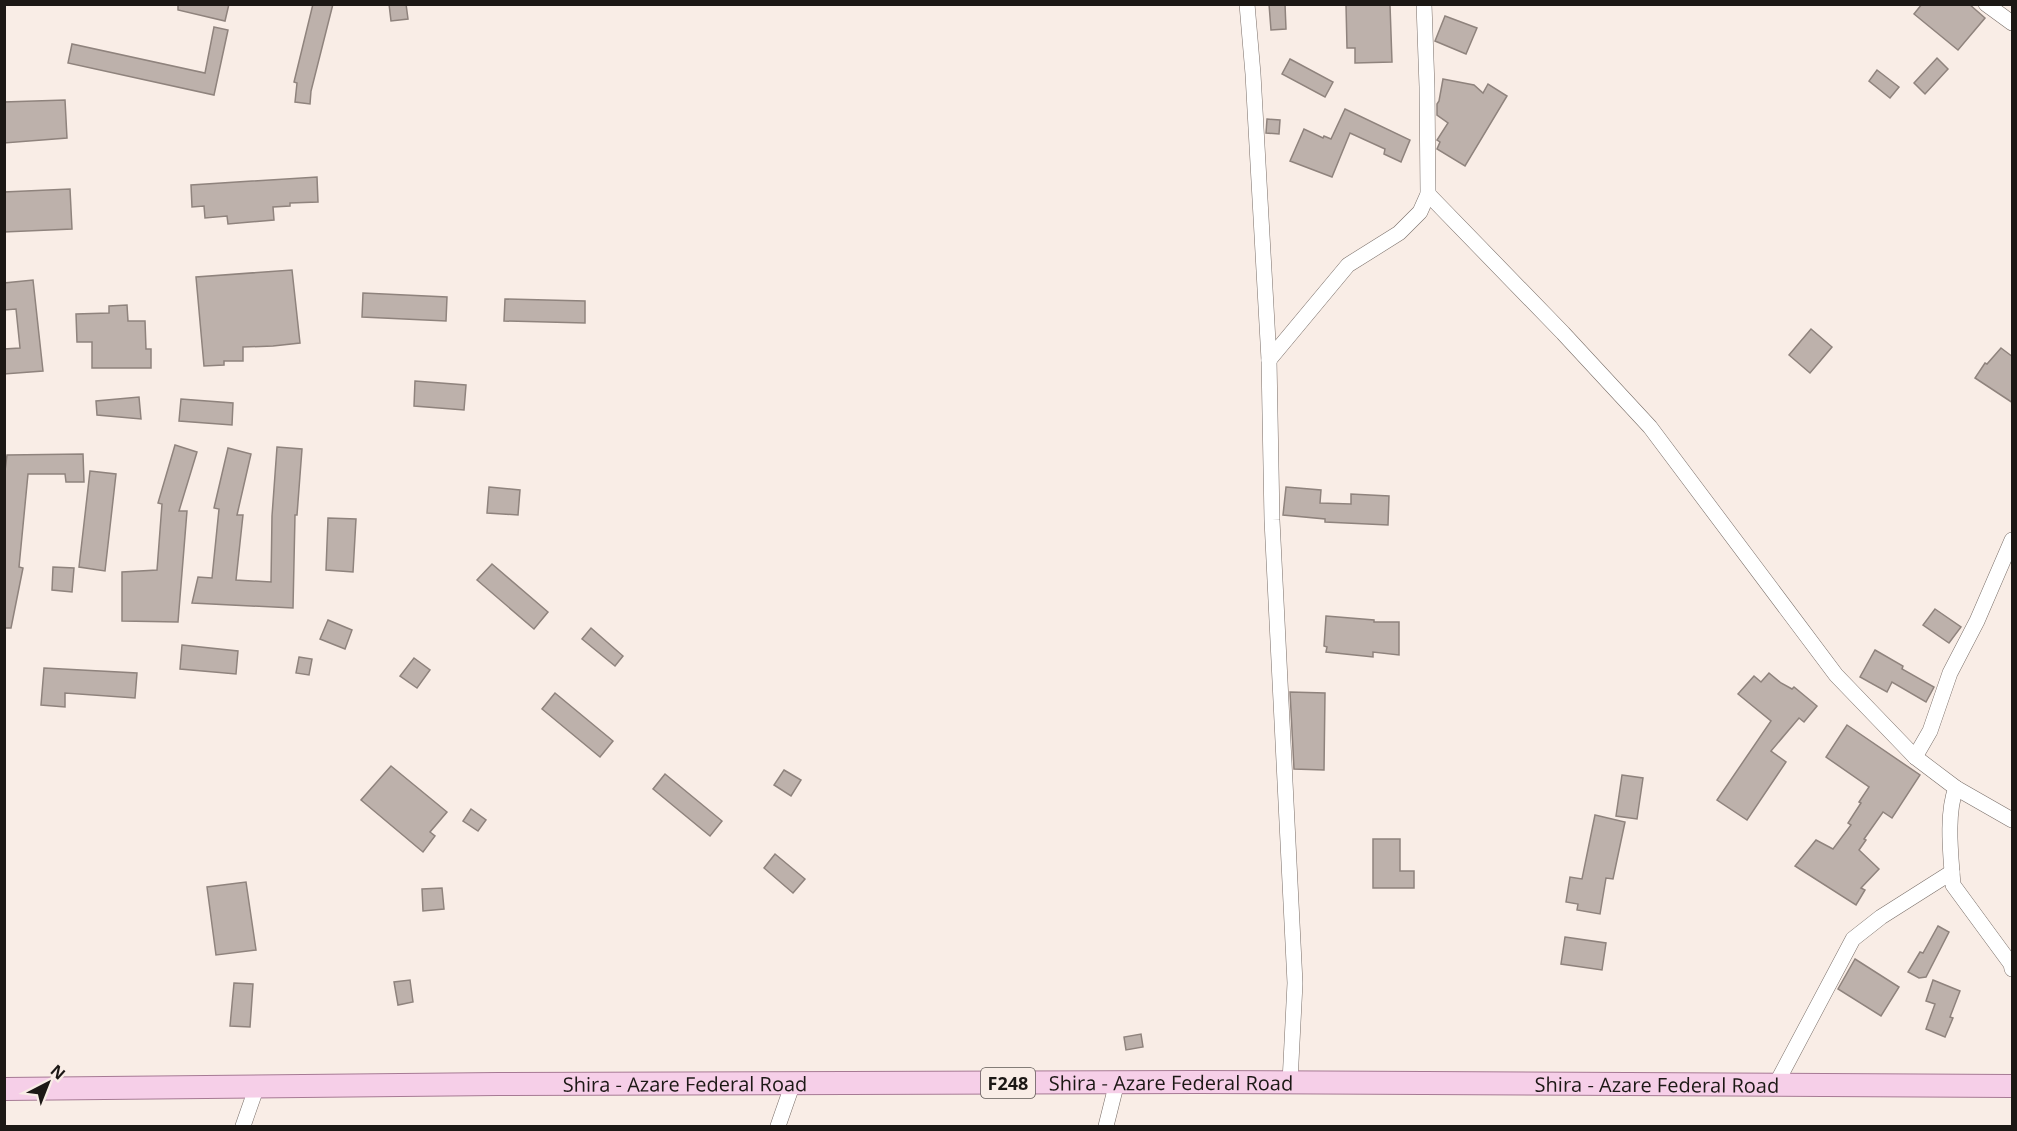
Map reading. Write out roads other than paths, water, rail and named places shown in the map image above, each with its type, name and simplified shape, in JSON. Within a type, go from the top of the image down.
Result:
[{"type":"main road","name":"Shira - Azare Federal Road","points":[[4,1089],[1117,1082],[2013,1086]]},
{"type":"street","points":[[1247,4],[1269,360],[1272,520],[1295,983],[1290,1082]]},
{"type":"street","points":[[1269,360],[1348,265],[1399,233],[1420,212],[1428,194],[1424,4]]},
{"type":"street","points":[[1986,4],[2013,23]]},
{"type":"street","points":[[1428,194],[1563,333],[1650,427],[1836,675],[1914,757],[1956,788],[2013,820]]},
{"type":"street","points":[[1914,757],[1930,731],[1950,673],[1977,621],[2013,540]]},
{"type":"street","points":[[1956,788],[1953,796],[1950,844],[1953,885],[2013,969]]},
{"type":"street","points":[[1775,1086],[1853,939],[1881,917],[1952,872]]},
{"type":"street","points":[[1106,1126],[1117,1082]]},
{"type":"street","points":[[778,1126],[793,1083]]},
{"type":"street","points":[[243,1126],[257,1086]]}]
